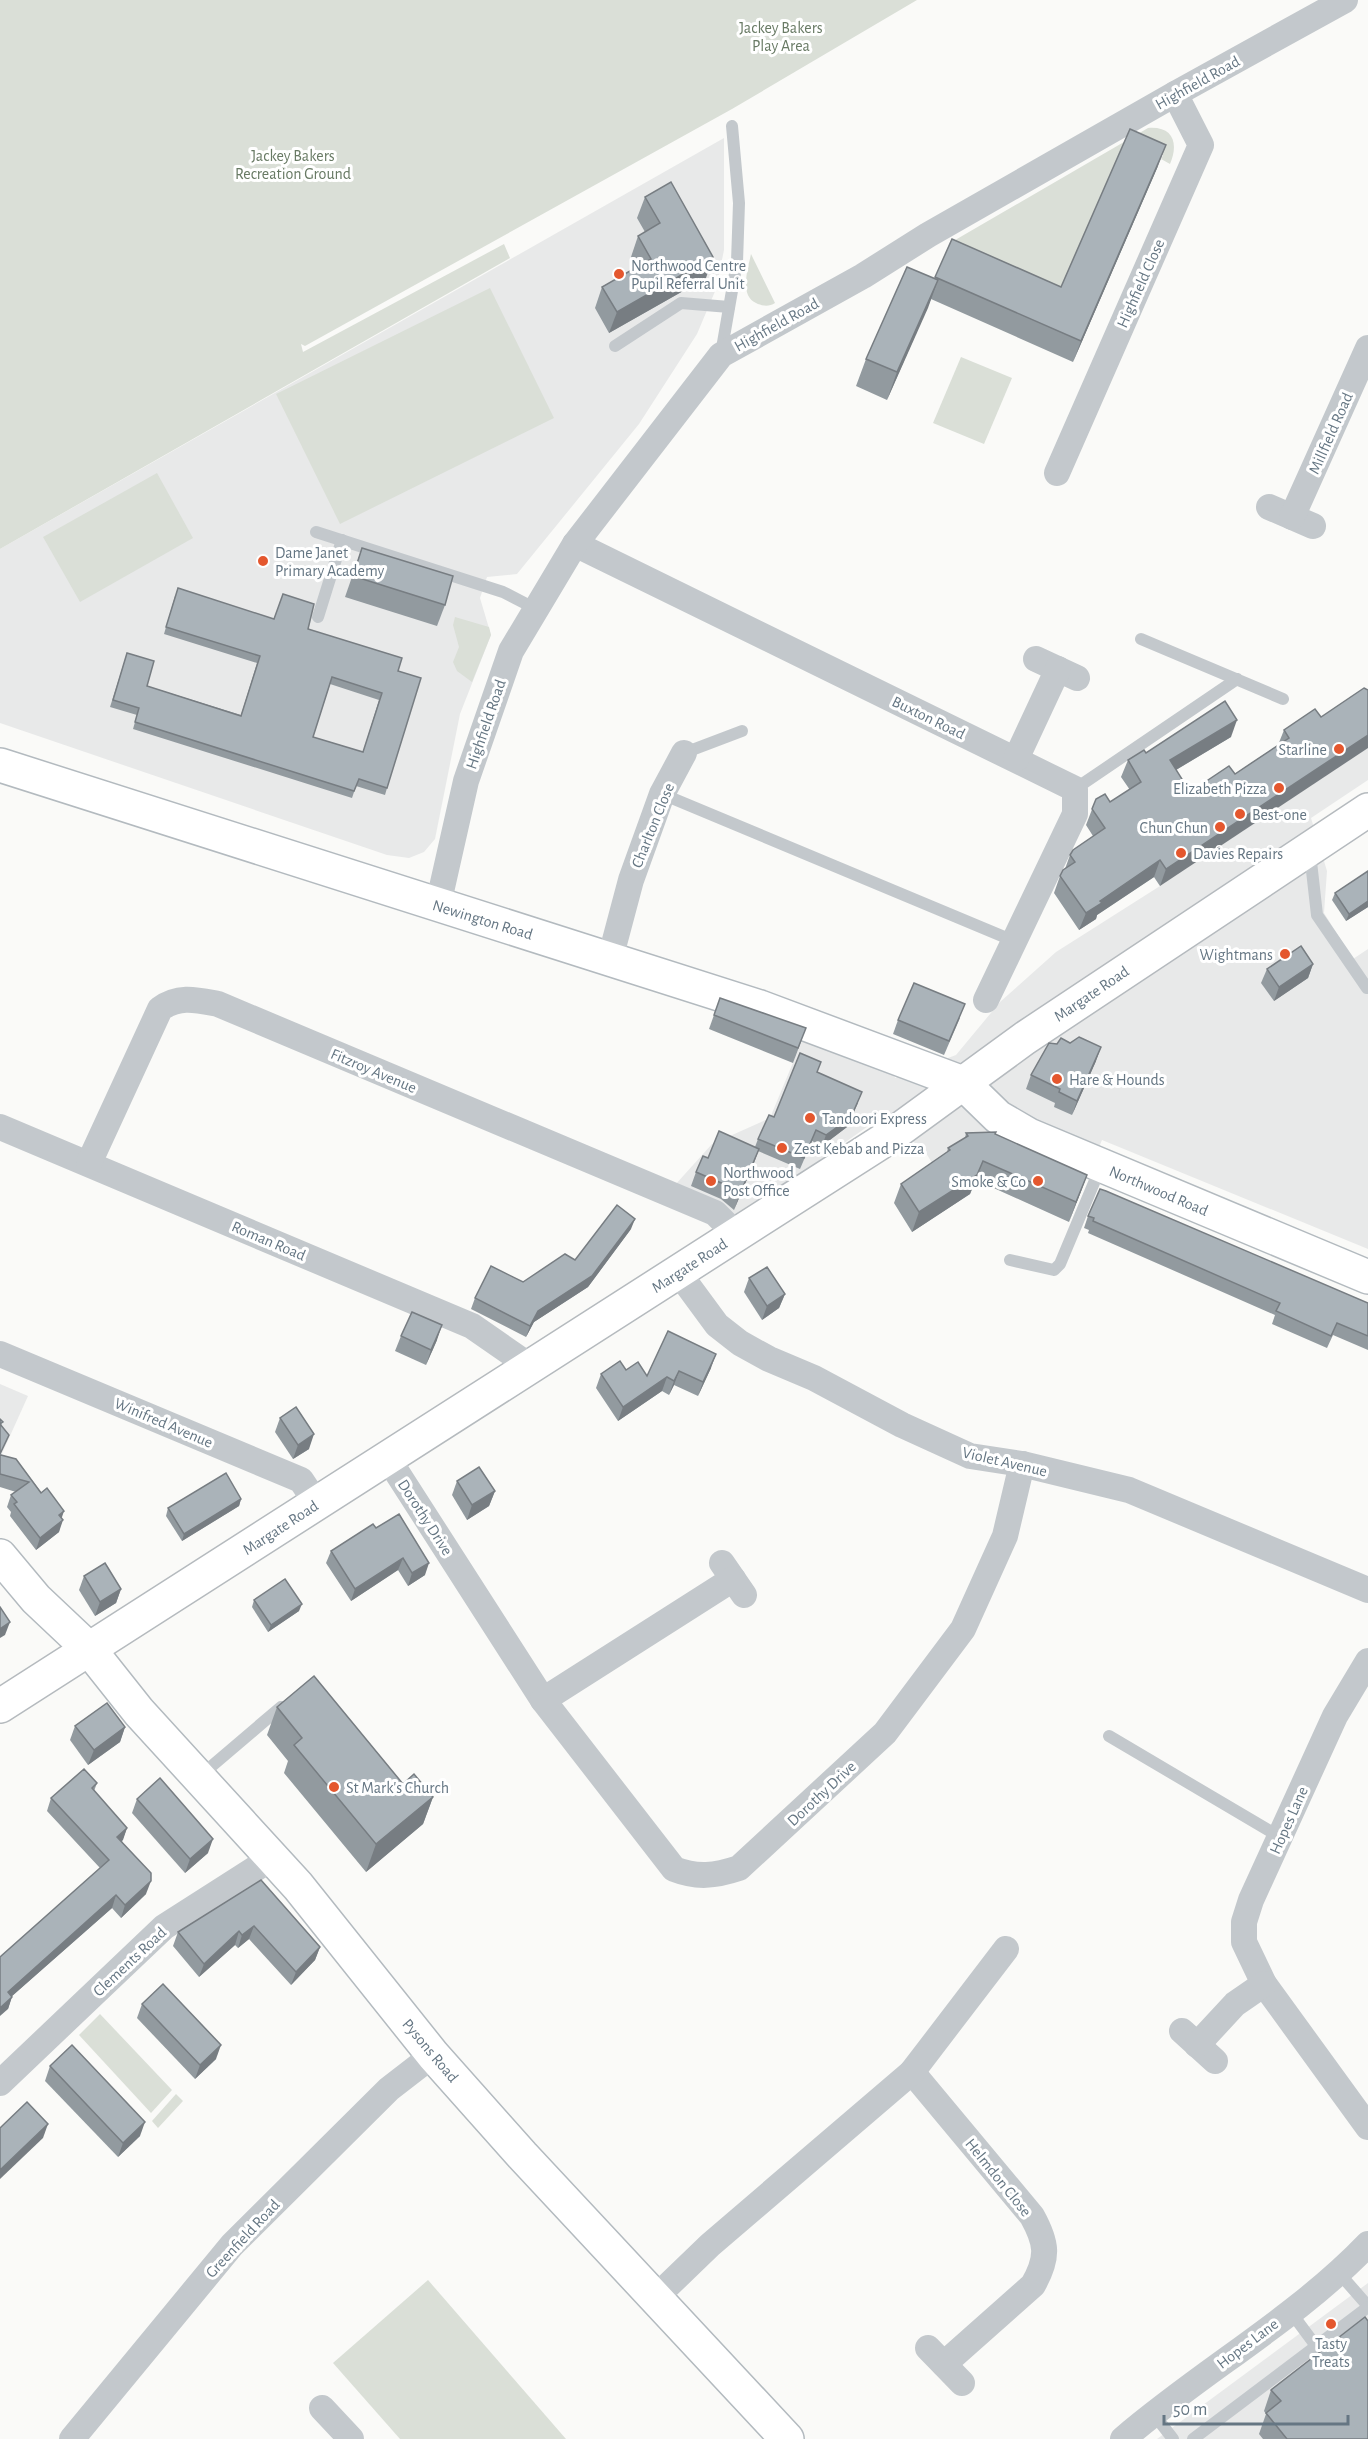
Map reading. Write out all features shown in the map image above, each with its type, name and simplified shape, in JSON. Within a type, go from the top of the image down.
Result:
[{"type":"main road","name":"Newington Road","points":[[0,765],[760,1007],[963,1083]]},
{"type":"main road","name":"Margate Road","points":[[0,1706],[317,1504],[387,1456],[531,1367],[892,1135],[1025,1038],[1368,810]]},
{"type":"main road","name":"Northwood Road","points":[[963,1083],[998,1117],[1018,1129],[1368,1277]]},
{"type":"main road","name":"Pysons Road","points":[[0,1556],[36,1599],[89,1649],[140,1712],[312,1902],[433,2055],[522,2155],[787,2439]]},
{"type":"street","name":"Highfield Road","points":[[438,905],[466,781],[511,651],[575,544],[721,355],[863,276],[1175,94],[1345,0]]},
{"type":"street","name":"Highfield Close","points":[[1057,473],[1201,146],[1175,94]]},
{"type":"street","name":"Millfield Road","points":[[1269,507],[1302,522],[1368,349]]},
{"type":"street","name":"Buxton Road","points":[[575,544],[1075,789]]},
{"type":"street","points":[[1016,759],[1057,669]]},
{"type":"street","name":"Charlton Close","points":[[610,959],[631,880],[662,794],[684,753]]},
{"type":"street","points":[[986,1000],[1075,814],[1075,789]]},
{"type":"street","name":"Fitzroy Avenue","points":[[89,1163],[160,1009],[171,1001],[191,999],[218,1004],[715,1213],[736,1234]]},
{"type":"street","name":"Roman Road","points":[[0,1127],[472,1326],[531,1367]]},
{"type":"street","name":"Violet Avenue","points":[[678,1272],[717,1325],[740,1343],[769,1359],[814,1378],[902,1425],[970,1456],[1022,1464],[1129,1490],[1368,1590]]},
{"type":"street","name":"Winifred Avenue","points":[[0,1354],[301,1480],[317,1504]]},
{"type":"street","name":"Dorothy Drive","points":[[387,1456],[543,1700],[674,1869],[691,1875],[715,1875],[739,1868],[885,1733],[963,1629],[1005,1536],[1022,1464]]},
{"type":"street","points":[[543,1700],[733,1579]]},
{"type":"street","name":"Hopes Lane","points":[[1368,1661],[1335,1716],[1251,1900],[1244,1922],[1244,1942],[1264,1984],[1368,2127]]},
{"type":"street","name":"Clements Road","points":[[0,2083],[164,1927],[272,1857]]},
{"type":"street","points":[[656,2297],[710,2246],[912,2072],[1006,1949]]},
{"type":"street","points":[[1198,2046],[1235,2004],[1264,1984]]},
{"type":"street","name":"Greenfield Road","points":[[72,2439],[232,2246],[389,2089],[433,2055]]},
{"type":"street","name":"Helmdon Close","points":[[912,2072],[1032,2216],[1043,2236],[1045,2252],[1042,2269],[1033,2284],[936,2356],[962,2383]]},
{"type":"street","name":"Hopes Lane","points":[[1123,2439],[1153,2413],[1338,2273],[1368,2244]]},
{"type":"street","points":[[322,2408],[351,2439]]},
{"type":"lane","points":[[721,355],[737,262],[739,202],[732,126]]},
{"type":"lane","points":[[615,346],[681,303],[729,307]]},
{"type":"lane","points":[[316,532],[503,592],[536,609]]},
{"type":"lane","points":[[318,617],[342,540]]},
{"type":"lane","points":[[1141,639],[1283,699]]},
{"type":"lane","points":[[1075,789],[1236,680]]},
{"type":"lane","name":"Charlton Close","points":[[684,753],[742,731]]},
{"type":"lane","points":[[662,794],[1014,941]]},
{"type":"lane","points":[[1309,849],[1317,915],[1367,988]]},
{"type":"lane","points":[[1010,1260],[1054,1270],[1060,1264],[1102,1165]]},
{"type":"lane","points":[[200,1776],[281,1707]]},
{"type":"lane","points":[[1109,1736],[1280,1837]]},
{"type":"lane","points":[[1193,2439],[1368,2307],[1338,2273]]},
{"type":"lane","points":[[1290,2311],[1316,2346]]},
{"type":"lane","points":[[1153,2413],[1173,2439]]},
{"type":"shaded area","name":"Dame Janet Primary Academy","points":[[724,138],[724,250],[716,289],[697,334],[639,424],[517,574],[487,577],[480,598],[491,635],[460,714],[435,839],[424,852],[409,858],[387,855],[0,723],[0,549]]},
{"type":"shaded area","points":[[1368,709],[1368,780],[1311,818],[1327,871],[1324,913],[1353,959],[1368,949],[1368,1249],[1102,1140],[1068,1221],[976,1180],[956,1192],[936,1169],[924,1150],[881,1117],[738,1218],[675,1185],[712,1144],[770,1118],[804,1036],[891,1068],[895,1078],[956,1055],[1000,1002],[1056,952],[1160,886],[1137,852]]},
{"type":"shaded area","points":[[0,1384],[28,1396],[0,1458]]},
{"type":"shaded area","points":[[1368,2283],[1368,2439],[1157,2439]]},
{"type":"green space","name":"Jackey Bakers Recreation Ground","points":[[0,0],[917,0],[732,109],[305,346],[301,344],[303,352],[504,244],[510,258],[0,549]]},
{"type":"green space","points":[[1148,128],[1163,130],[1172,137],[1174,149],[1170,164],[1161,159],[1163,155],[1150,149],[1059,295],[950,247],[950,243]]},
{"type":"green space","points":[[751,254],[775,303],[773,304],[766,306],[758,304],[748,294],[746,281]]},
{"type":"green space","points":[[490,288],[554,418],[340,524],[276,394]]},
{"type":"green space","points":[[961,357],[1012,378],[984,444],[933,423]]},
{"type":"green space","points":[[157,473],[193,538],[80,602],[43,537]]},
{"type":"green space","points":[[455,617],[489,627],[491,635],[472,682],[457,671],[453,662],[459,647],[453,625]]},
{"type":"green space","points":[[100,2014],[172,2090],[151,2113],[79,2035]]},
{"type":"green space","points":[[176,2094],[183,2101],[158,2128],[152,2121]]},
{"type":"green space","points":[[428,2280],[566,2439],[400,2439],[333,2363]]},
{"type":"building","points":[[1130,129],[1166,145],[1081,341],[935,277],[952,239],[1061,287]]},
{"type":"building","points":[[671,182],[713,257],[617,312],[602,287],[651,259],[638,236],[660,223],[645,197]]},
{"type":"building","points":[[907,267],[938,280],[897,372],[866,359]]},
{"type":"building","points":[[362,548],[453,576],[445,605],[353,576]]},
{"type":"building","points":[[178,588],[274,619],[283,594],[314,604],[308,629],[402,658],[398,671],[421,678],[387,788],[359,779],[354,791],[135,722],[139,708],[113,700],[127,653],[154,661],[147,686],[241,716],[260,656],[166,627]],"holes":[[[332,677],[382,693],[363,752],[313,737]]]},
{"type":"building","points":[[1364,688],[1368,690],[1368,735],[1166,869],[1160,860],[1086,913],[1060,876],[1063,870],[1075,862],[1070,855],[1073,850],[1105,828],[1092,809],[1096,799],[1105,794],[1110,802],[1141,782],[1128,760],[1144,750],[1146,753],[1225,701],[1237,720],[1170,760],[1190,792],[1229,766],[1235,774],[1289,738],[1284,730],[1315,709],[1321,717]]},
{"type":"building","points":[[1368,871],[1368,901],[1349,914],[1335,893]]},
{"type":"building","points":[[1301,946],[1313,964],[1279,987],[1267,969]]},
{"type":"building","points":[[914,983],[965,1004],[949,1041],[898,1020]]},
{"type":"building","points":[[720,998],[806,1028],[798,1048],[714,1015]]},
{"type":"building","name":"Hare & Hounds","points":[[1079,1037],[1101,1047],[1077,1101],[1059,1092],[1060,1089],[1031,1075],[1049,1043],[1057,1044],[1061,1038],[1070,1043]]},
{"type":"building","points":[[800,1053],[821,1062],[817,1072],[862,1092],[851,1117],[826,1135],[816,1130],[804,1158],[758,1139],[769,1115],[774,1117]]},
{"type":"building","points":[[719,1131],[759,1149],[739,1196],[726,1185],[696,1172],[703,1156],[708,1158]]},
{"type":"building","points":[[996,1132],[995,1134],[1087,1175],[1076,1202],[983,1161],[977,1175],[919,1212],[901,1184],[950,1150],[948,1148],[968,1136],[966,1133]]},
{"type":"building","points":[[1100,1189],[1368,1303],[1368,1336],[1337,1323],[1331,1336],[1276,1311],[1280,1303],[1093,1221],[1094,1218],[1088,1216]]},
{"type":"building","points":[[617,1205],[635,1219],[592,1276],[538,1311],[530,1326],[475,1298],[491,1266],[523,1282],[565,1254],[575,1260]]},
{"type":"building","points":[[767,1267],[785,1294],[767,1306],[749,1278]]},
{"type":"building","points":[[412,1312],[442,1325],[431,1350],[401,1336]]},
{"type":"building","points":[[668,1331],[716,1354],[703,1382],[679,1371],[674,1381],[667,1377],[623,1407],[601,1374],[620,1361],[626,1370],[638,1362],[647,1376]]},
{"type":"building","points":[[296,1407],[314,1434],[298,1445],[280,1418]]},
{"type":"building","points":[[0,1424],[9,1435],[0,1454]]},
{"type":"building","points":[[1,1455],[16,1459],[41,1493],[47,1488],[64,1511],[59,1515],[63,1520],[40,1538],[14,1504],[17,1502],[11,1495],[29,1482],[0,1474]]},
{"type":"building","points":[[479,1467],[495,1491],[472,1505],[457,1481]]},
{"type":"building","points":[[226,1473],[241,1499],[184,1534],[168,1508]]},
{"type":"building","points":[[399,1514],[429,1563],[412,1573],[403,1558],[355,1589],[331,1551],[373,1524],[376,1528]]},
{"type":"building","points":[[105,1563],[121,1589],[100,1602],[84,1576]]},
{"type":"building","points":[[285,1579],[302,1604],[271,1625],[254,1600]]},
{"type":"building","points":[[0,1607],[10,1622],[0,1629]]},
{"type":"building","points":[[314,1676],[403,1784],[414,1774],[433,1797],[376,1844],[294,1745],[302,1738],[277,1707]]},
{"type":"building","points":[[107,1703],[125,1727],[94,1750],[75,1726]]},
{"type":"building","points":[[84,1769],[97,1783],[92,1788],[127,1828],[117,1837],[151,1873],[151,1881],[125,1905],[116,1895],[8,1992],[12,1997],[0,2008],[0,1957],[109,1860],[51,1798]]},
{"type":"building","points":[[160,1778],[213,1839],[190,1859],[137,1799]]},
{"type":"building","points":[[261,1880],[320,1947],[296,1972],[254,1926],[242,1935],[239,1931],[204,1964],[178,1932]]},
{"type":"building","points":[[163,1984],[221,2045],[200,2065],[142,2004]]},
{"type":"building","points":[[72,2045],[145,2122],[123,2143],[50,2066]]},
{"type":"building","points":[[27,2102],[48,2124],[0,2170],[0,2128]]},
{"type":"building","points":[[1365,2317],[1368,2321],[1368,2439],[1287,2439],[1266,2413],[1281,2401],[1271,2390]]},
{"type":"place","name":"Northwood Centre Pupil Referral Unit","points":[[619,274]]},
{"type":"place","name":"Dame Janet Primary Academy","points":[[263,561]]},
{"type":"place","name":"Starline","points":[[1339,749]]},
{"type":"place","name":"Elizabeth Pizza","points":[[1279,788]]},
{"type":"place","name":"Best-one","points":[[1240,814]]},
{"type":"place","name":"Chun Chun","points":[[1220,827]]},
{"type":"place","name":"Davies Repairs","points":[[1181,853]]},
{"type":"place","name":"Wightmans","points":[[1285,954]]},
{"type":"place","name":"Hare & Hounds","points":[[1057,1079]]},
{"type":"place","name":"Tandoori Express","points":[[810,1118]]},
{"type":"place","name":"Zest Kebab and Pizza","points":[[782,1148]]},
{"type":"place","name":"Northwood Post Office","points":[[711,1181]]},
{"type":"place","name":"Smoke & Co","points":[[1038,1181]]},
{"type":"place","name":"St Mark's Church","points":[[334,1787]]},
{"type":"place","name":"Tasty Treats","points":[[1331,2324]]},
{"type":"park label","name":"Jackey Bakers Play Area","points":[[781,36]]}]
